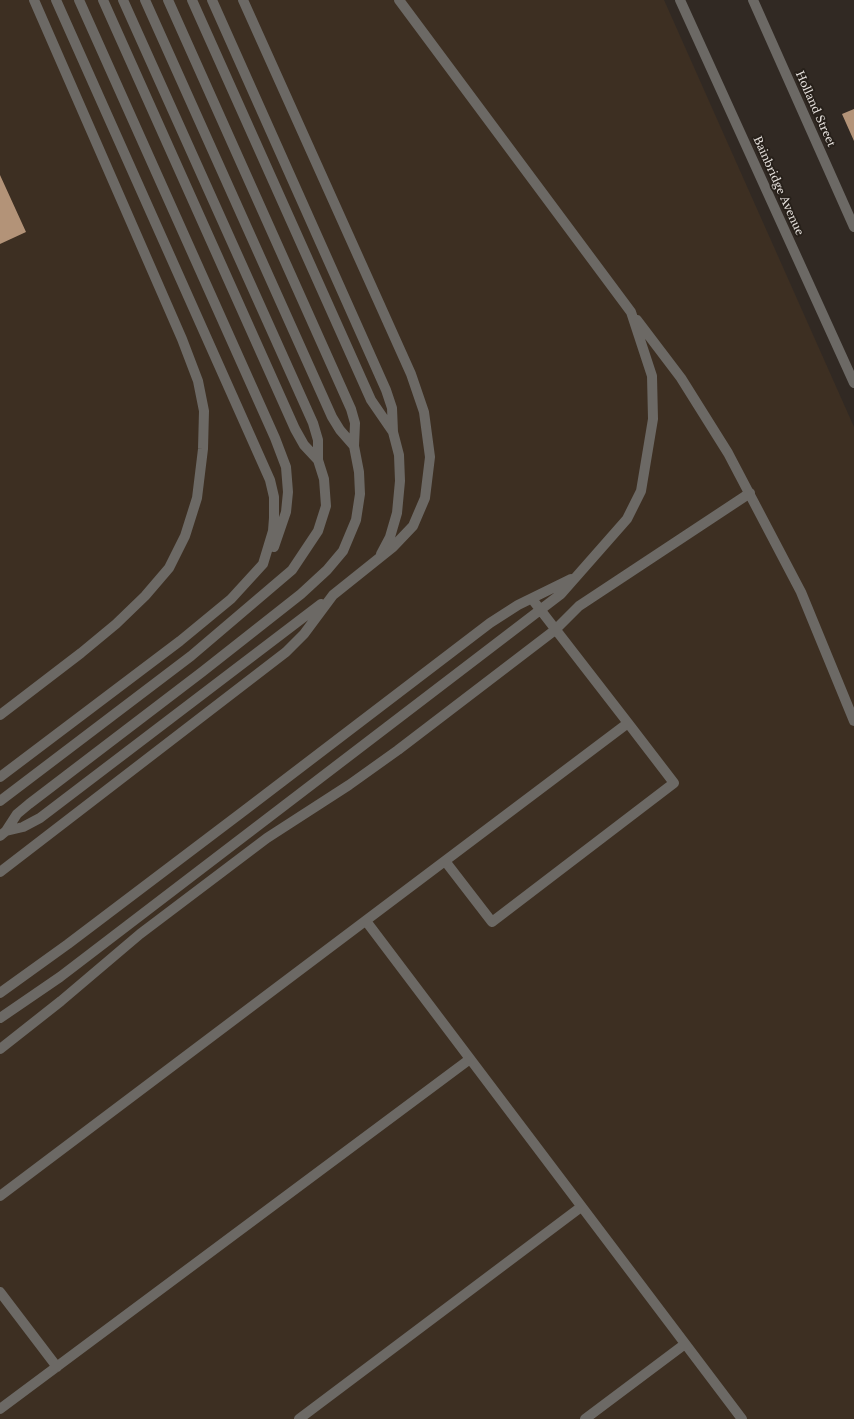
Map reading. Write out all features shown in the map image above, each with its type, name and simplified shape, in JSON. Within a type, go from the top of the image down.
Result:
[{"type":"street","points":[[0,715],[81,653],[116,624],[145,596],[169,568],[185,536],[197,498],[203,449],[204,411],[198,381],[182,339],[34,0]]},
{"type":"street","points":[[56,0],[270,480],[274,496],[274,518],[271,538],[263,564]]},
{"type":"street","points":[[0,777],[185,636],[231,599],[263,564],[273,550],[286,512],[288,492],[286,467],[275,438],[78,0]]},
{"type":"street","points":[[103,0],[295,430],[304,445],[318,460]]},
{"type":"street","points":[[0,801],[191,656],[292,570],[318,531],[326,506],[324,478],[318,460],[318,440],[313,423],[123,0]]},
{"type":"street","points":[[145,0],[332,417],[340,430],[354,446]]},
{"type":"street","points":[[3,834],[18,814],[29,804],[202,672],[301,594],[327,570],[343,551],[356,520],[360,494],[359,472],[354,446],[355,423],[351,409],[168,0]]},
{"type":"street","points":[[192,0],[371,400],[393,432]]},
{"type":"street","points":[[212,0],[386,390],[392,408],[393,432],[399,455],[400,481],[397,514],[390,537],[378,559]]},
{"type":"street","points":[[3,834],[23,827],[40,818],[333,595],[378,559],[413,526],[425,498],[430,457],[424,412],[411,374],[243,0]]},
{"type":"street","points":[[399,0],[681,378],[728,453],[801,592],[854,721]]},
{"type":"street","name":"Bainbridge Avenue","points":[[680,0],[854,383]]},
{"type":"street","name":"Holland Street","points":[[753,0],[854,227]]},
{"type":"street","points":[[0,1018],[60,977],[561,594],[627,519],[641,491],[653,419],[652,376],[631,312]]},
{"type":"street","points":[[0,1049],[61,1001],[140,934],[260,842],[349,785],[398,750],[555,630],[579,606],[750,494]]},
{"type":"street","points":[[0,993],[63,948],[246,810],[490,623],[507,611],[576,576]]},
{"type":"street","points":[[0,872],[286,652],[304,634],[333,595]]},
{"type":"street","points":[[445,861],[492,922],[674,783],[532,599]]},
{"type":"street","points":[[0,1196],[628,723]]},
{"type":"street","points":[[366,921],[742,1419]]},
{"type":"street","points":[[0,1409],[470,1059]]},
{"type":"street","points":[[299,1419],[581,1207]]},
{"type":"street","points":[[0,1292],[57,1367]]},
{"type":"street","points":[[585,1419],[685,1344]]},
{"type":"shaded area","points":[[0,0],[664,0],[854,427],[854,1419],[0,1419]]},
{"type":"building","points":[[854,109],[854,141],[842,114]]},
{"type":"building","points":[[0,175],[26,232],[0,244]]}]
